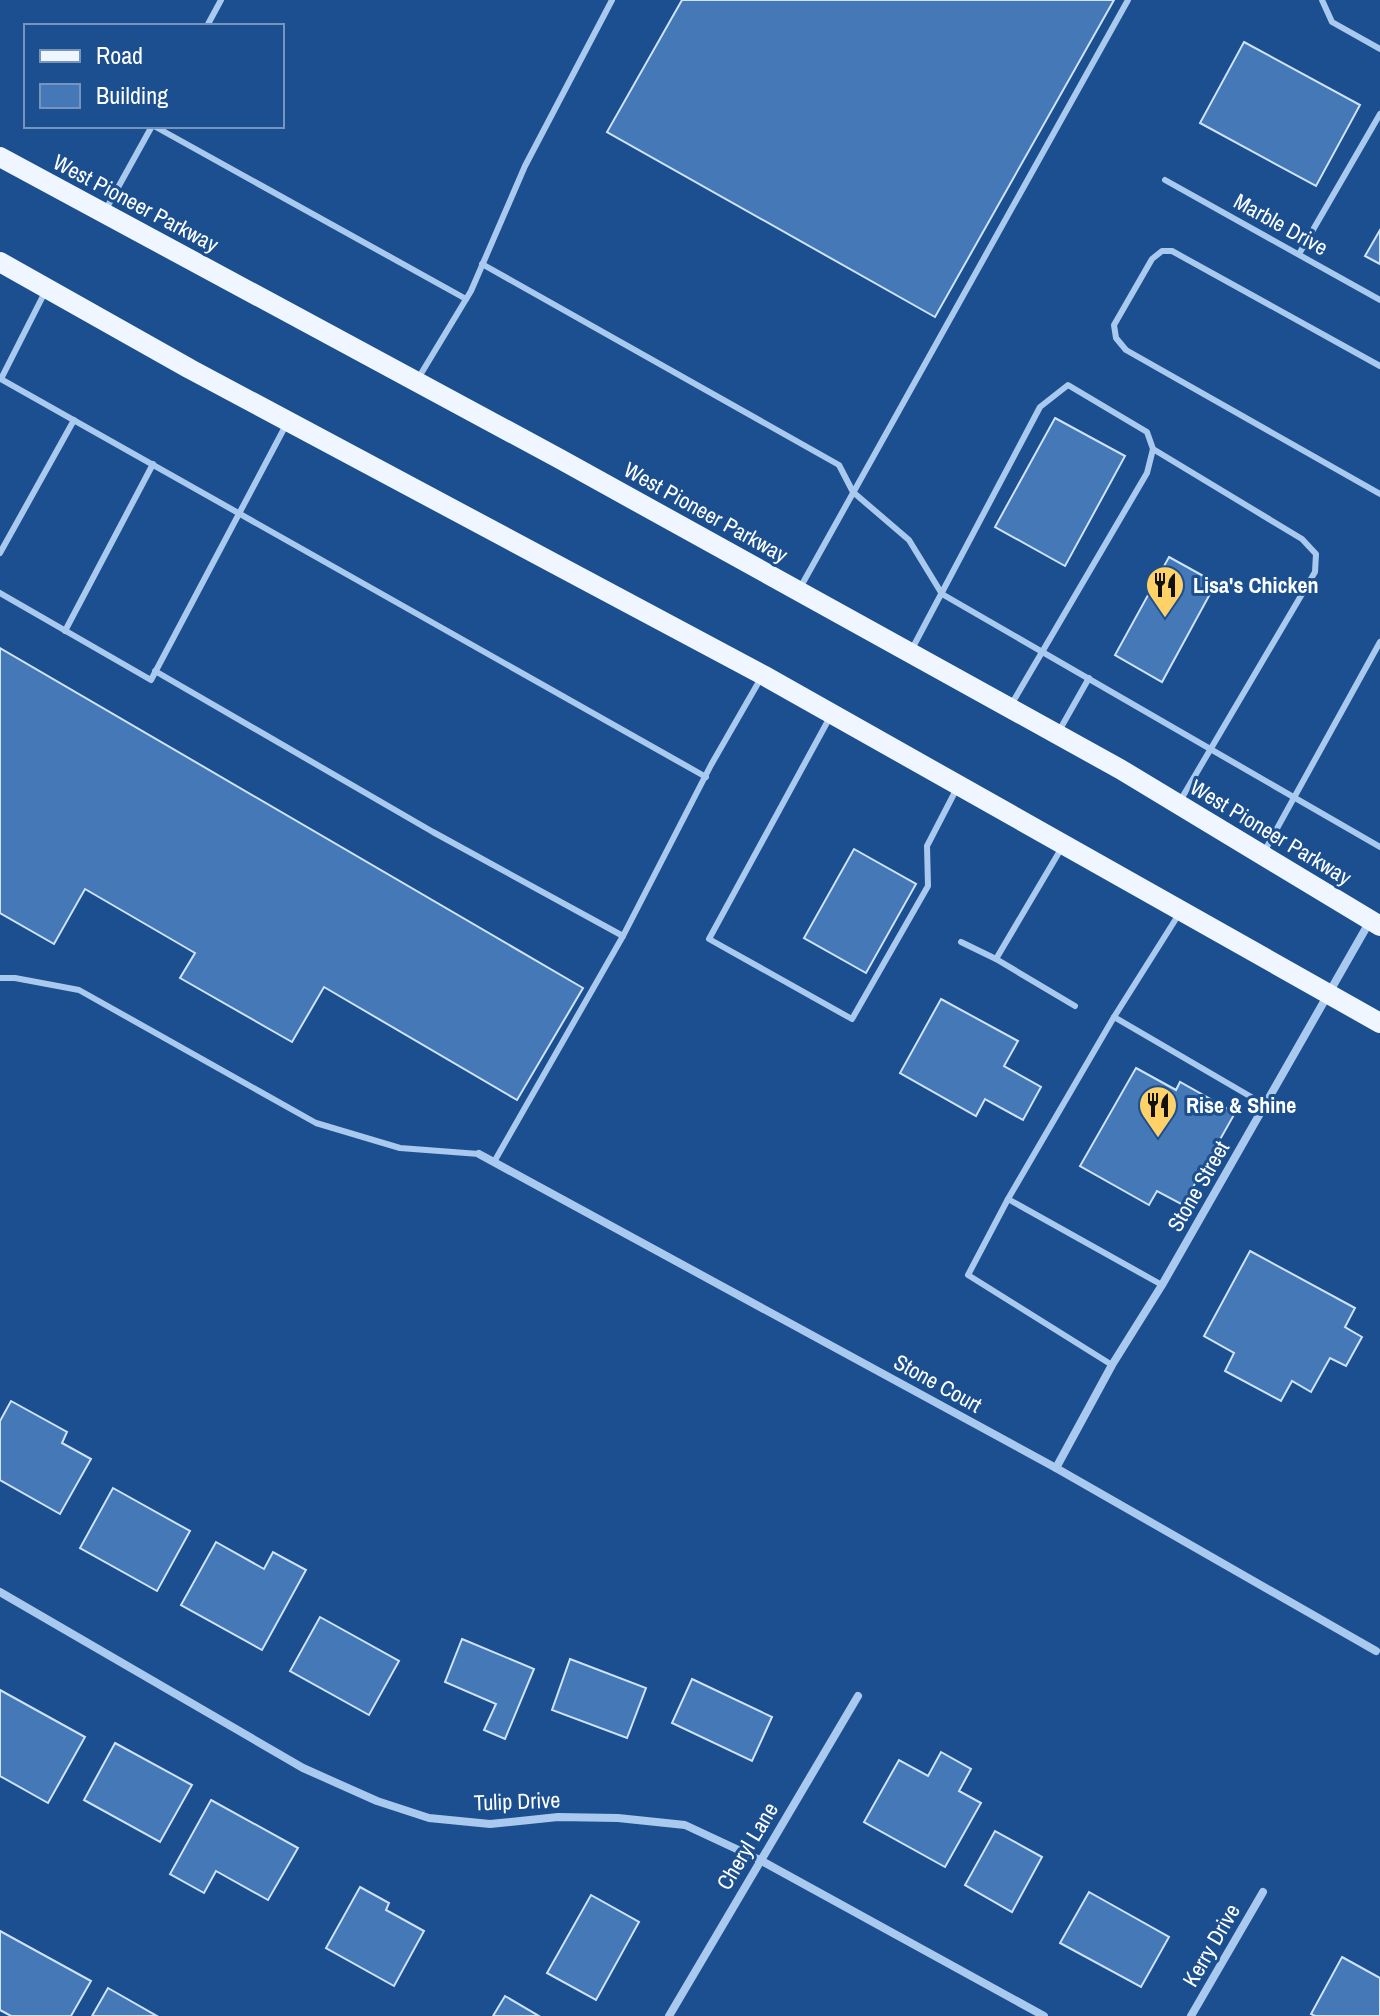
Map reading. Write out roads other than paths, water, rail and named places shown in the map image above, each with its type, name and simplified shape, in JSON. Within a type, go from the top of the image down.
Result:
[{"type":"main road","name":"West Pioneer Parkway","points":[[0,157],[416,381],[1057,734],[1375,923]]},
{"type":"main road","points":[[0,262],[190,369],[763,675],[1380,1023]]},
{"type":"street","name":"Stone Street","points":[[1056,1468],[1112,1365],[1162,1285],[1329,994],[1375,923]]},
{"type":"street","name":"Stone Court","points":[[479,1154],[1056,1468],[1376,1651]]},
{"type":"street","name":"Tulip Drive","points":[[0,1592],[303,1768],[377,1801],[429,1818],[490,1824],[558,1817],[618,1818],[685,1825],[760,1860],[1044,2016]]},
{"type":"street","name":"Cheryl Lane","points":[[669,2016],[858,1696]]},
{"type":"street","name":"Kerry Drive","points":[[1191,2016],[1263,1892]]},
{"type":"lane","points":[[208,24],[221,0]]},
{"type":"lane","points":[[416,381],[466,299],[525,166],[612,0]]},
{"type":"lane","points":[[798,591],[1128,0]]},
{"type":"lane","points":[[1322,0],[1332,22],[1380,49]]},
{"type":"lane","points":[[1299,254],[1380,114]]},
{"type":"lane","points":[[104,213],[152,128]]},
{"type":"lane","points":[[157,128],[466,299]]},
{"type":"lane","name":"Marble Drive","points":[[1165,180],[1380,300]]},
{"type":"lane","points":[[1380,366],[1172,251],[1162,251],[1152,259],[1114,325],[1116,338],[1126,350],[1380,494]]},
{"type":"lane","points":[[482,264],[839,465],[853,492],[909,540],[942,594],[1380,847]]},
{"type":"lane","points":[[47,289],[0,378],[706,777]]},
{"type":"lane","points":[[909,653],[1040,407],[1068,385],[1147,432],[1153,449],[1147,473],[1010,708]]},
{"type":"lane","points":[[0,553],[74,420]]},
{"type":"lane","points":[[0,593],[151,680],[288,420]]},
{"type":"lane","points":[[1153,449],[1302,539],[1316,554],[1315,572],[1178,804]]},
{"type":"lane","points":[[65,631],[153,464]]},
{"type":"lane","points":[[1262,855],[1377,655],[1380,642]]},
{"type":"lane","points":[[155,671],[433,832],[623,936]]},
{"type":"lane","points":[[494,1162],[623,936],[763,675]]},
{"type":"lane","points":[[1057,734],[1089,678]]},
{"type":"lane","points":[[832,714],[709,939],[852,1019],[928,886],[927,846],[958,786]]},
{"type":"lane","points":[[996,959],[1063,845]]},
{"type":"lane","points":[[1112,1365],[968,1275],[1008,1199],[1114,1017],[1181,911]]},
{"type":"lane","points":[[961,942],[1075,1006]]},
{"type":"lane","points":[[0,978],[79,990],[316,1123],[400,1148],[479,1154]]},
{"type":"lane","points":[[1114,1017],[1265,1105]]},
{"type":"lane","points":[[1008,1199],[1162,1285]]},
{"type":"place","name":"Lisa's Chicken","points":[[1165,619]]},
{"type":"place","name":"Rise & Shine","points":[[1158,1139]]}]
